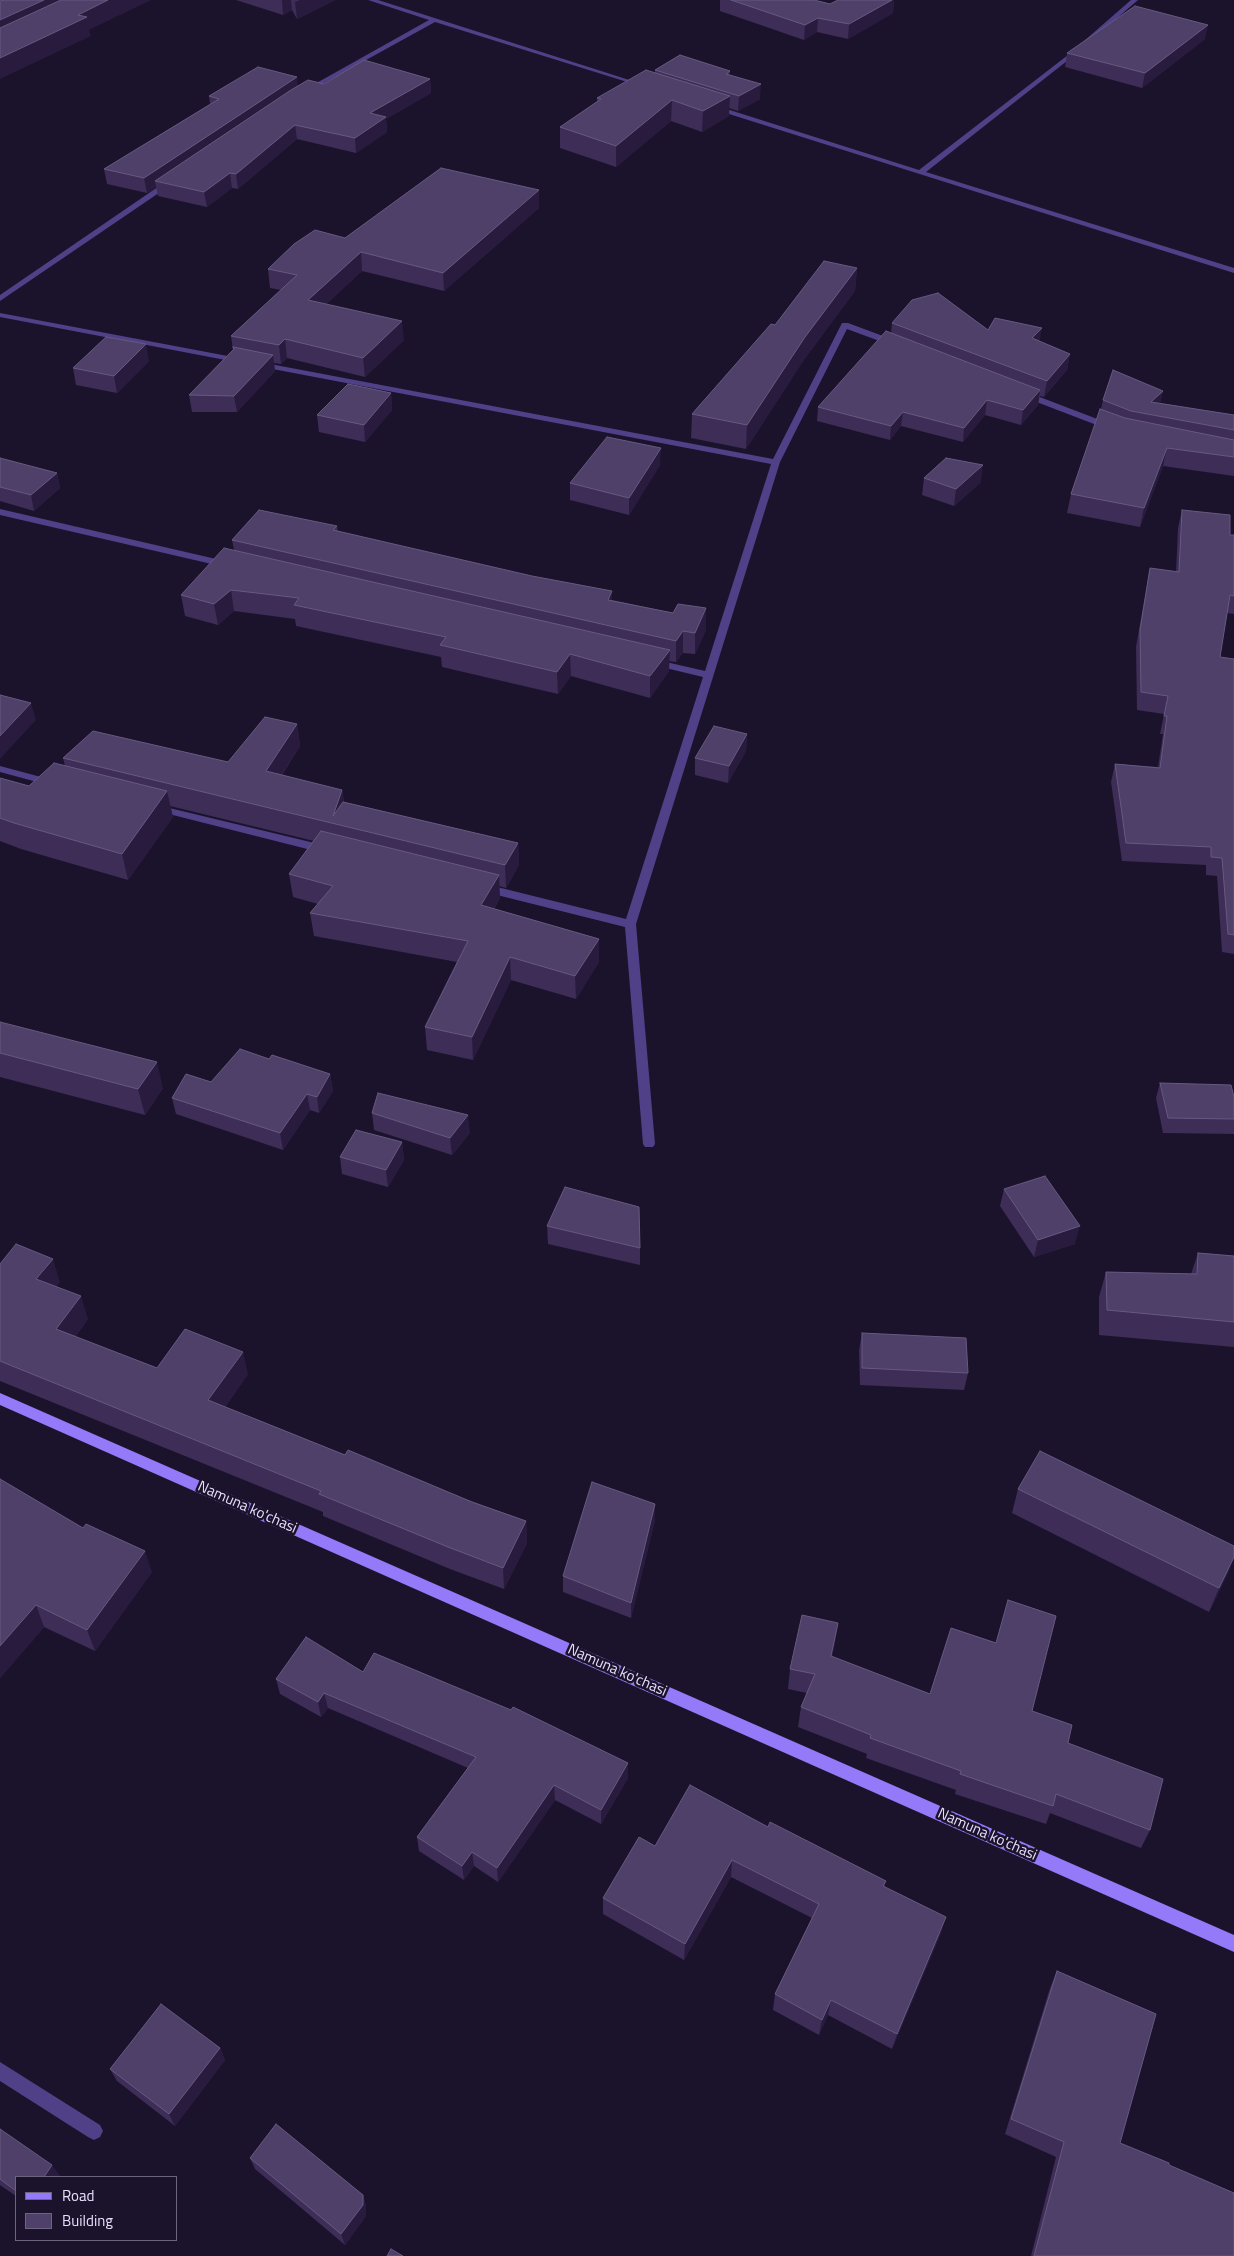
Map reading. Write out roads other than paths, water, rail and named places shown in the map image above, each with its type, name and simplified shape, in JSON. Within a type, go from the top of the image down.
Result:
[{"type":"main road","name":"Namuna ko'chasi","points":[[0,1399],[1234,1944]]},
{"type":"street","points":[[371,0],[649,87]]},
{"type":"street","points":[[921,172],[1070,56],[1135,0]]},
{"type":"street","points":[[298,96],[434,20]]},
{"type":"street","points":[[705,105],[1234,271]]},
{"type":"street","points":[[0,299],[176,178]]},
{"type":"street","points":[[0,315],[776,462]]},
{"type":"street","points":[[649,1144],[630,924],[776,462],[845,325],[901,346]]},
{"type":"street","points":[[1013,390],[1116,429]]},
{"type":"street","points":[[0,512],[243,568]]},
{"type":"street","points":[[641,660],[709,675]]},
{"type":"street","points":[[0,769],[65,786]]},
{"type":"street","points":[[142,805],[343,854]]},
{"type":"street","points":[[477,886],[630,924]]},
{"type":"street","points":[[0,2071],[94,2131]]}]
